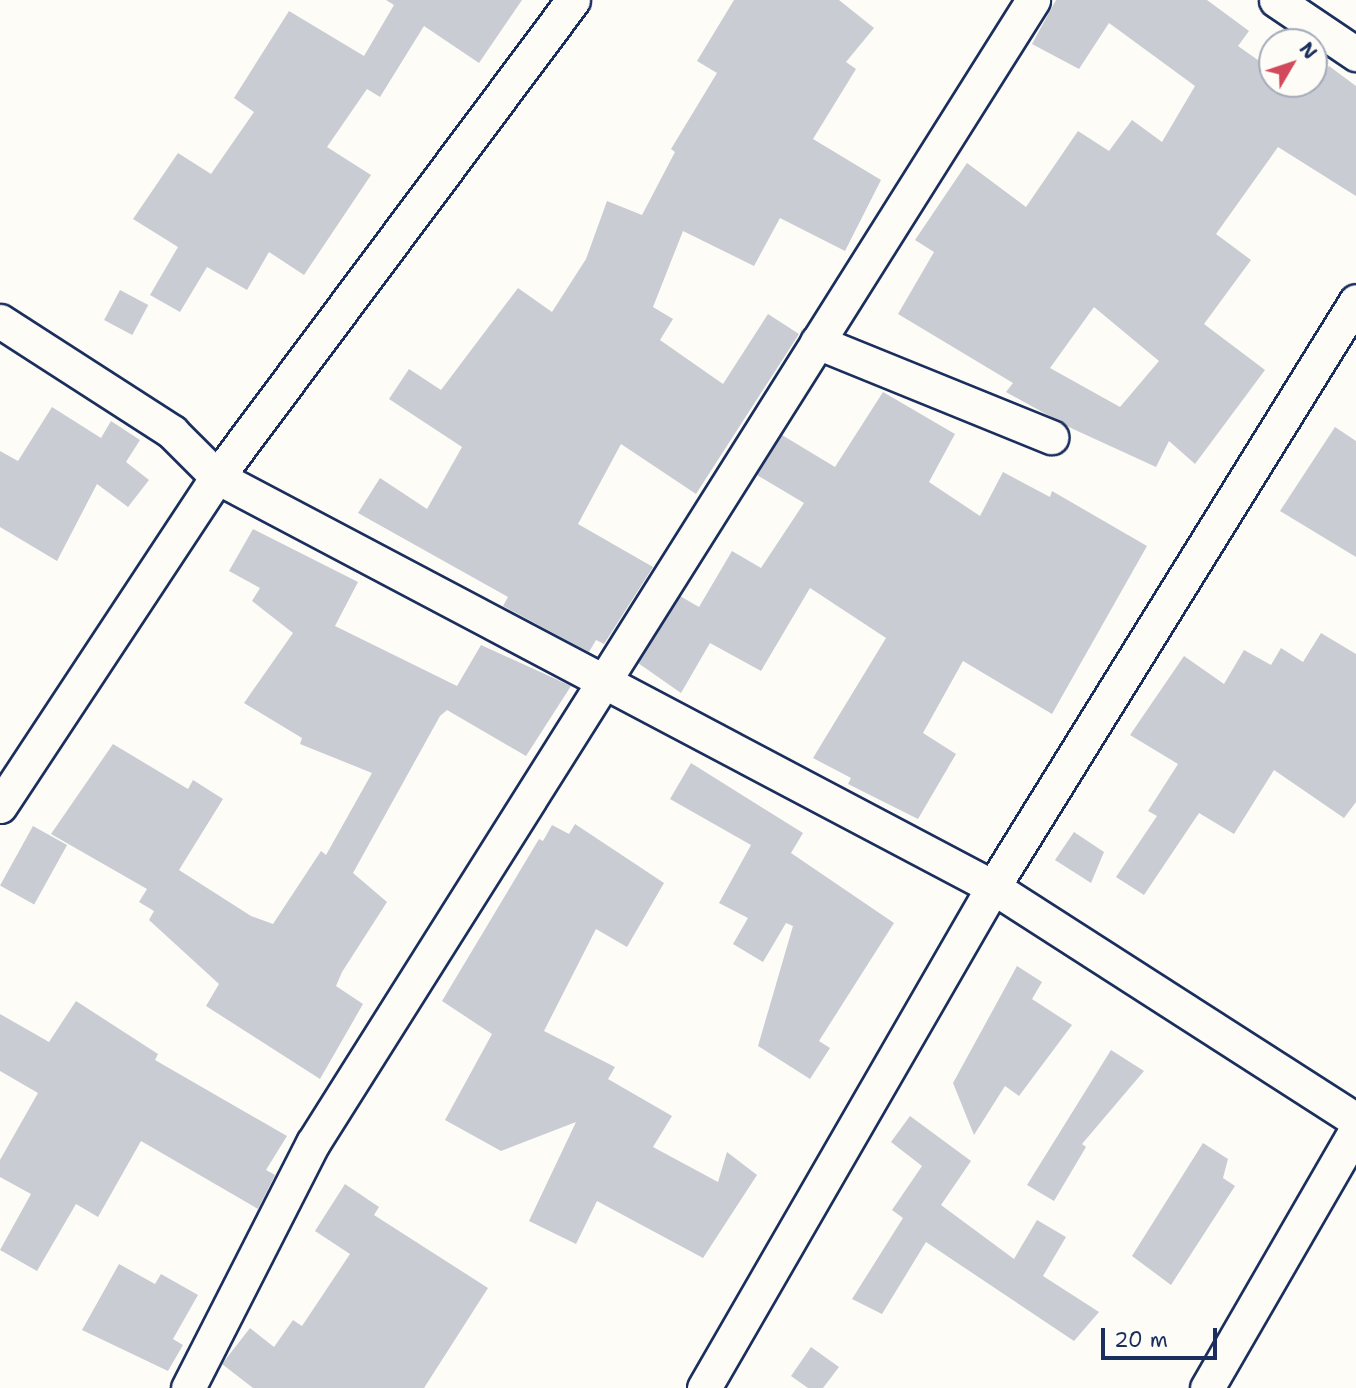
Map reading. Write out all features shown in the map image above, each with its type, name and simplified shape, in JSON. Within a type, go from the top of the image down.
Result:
[{"type":"street","points":[[0,806],[217,477],[573,0]]},
{"type":"street","points":[[188,1388],[313,1143],[600,681],[1033,0]]},
{"type":"street","points":[[1276,0],[1356,54]]},
{"type":"street","points":[[704,1388],[993,887],[1356,301]]},
{"type":"street","points":[[0,321],[172,432],[217,477],[993,887],[1356,1120]]},
{"type":"street","points":[[817,342],[1051,437]]},
{"type":"street","points":[[1207,1388],[1356,1130]]},
{"type":"building","points":[[386,0],[522,0],[479,63],[424,26],[380,97],[367,89],[327,147],[371,175],[304,275],[269,252],[247,290],[207,267],[180,312],[150,295],[178,247],[133,219],[178,153],[211,174],[254,112],[234,98],[289,11],[364,56],[394,5]]},
{"type":"building","points":[[734,0],[839,0],[874,28],[846,62],[856,69],[813,139],[881,180],[845,251],[780,218],[754,266],[683,231],[653,307],[673,319],[660,340],[723,384],[768,314],[799,334],[696,494],[621,444],[578,524],[653,567],[604,644],[596,640],[589,652],[503,606],[508,597],[358,513],[380,478],[427,509],[462,447],[389,399],[409,369],[441,390],[518,288],[552,312],[586,259],[607,201],[642,215],[675,152],[671,149],[717,73],[697,61]]},
{"type":"building","points":[[1056,0],[1207,0],[1249,31],[1238,46],[1258,60],[1258,98],[1328,98],[1329,66],[1356,86],[1356,196],[1278,147],[1216,234],[1251,260],[1204,324],[1265,370],[1195,464],[1169,441],[1156,467],[1073,429],[1006,392],[1013,383],[898,314],[934,252],[915,240],[967,163],[1026,207],[1078,131],[1109,151],[1132,120],[1162,142],[1195,86],[1109,23],[1079,69],[1032,44]],"holes":[[[1094,307],[1159,361],[1120,407],[1050,368]]]},
{"type":"building","points":[[120,290],[148,305],[132,335],[104,320]]},
{"type":"building","points":[[883,392],[955,434],[929,482],[980,516],[1003,472],[1050,497],[1052,491],[1147,546],[1052,714],[963,661],[923,733],[956,754],[918,819],[848,784],[851,778],[813,758],[886,638],[810,588],[761,671],[710,643],[681,693],[638,663],[680,596],[699,607],[732,551],[761,568],[804,503],[757,475],[782,435],[835,467]]},
{"type":"building","points":[[52,407],[101,438],[111,421],[140,440],[126,462],[149,480],[128,507],[97,484],[57,561],[0,527],[0,451],[18,461]]},
{"type":"building","points":[[1335,427],[1356,441],[1356,557],[1280,511]]},
{"type":"building","points":[[253,529],[358,582],[335,626],[457,686],[481,645],[571,686],[526,756],[447,710],[440,716],[353,873],[387,902],[342,972],[336,986],[363,1004],[320,1079],[206,1006],[219,984],[149,920],[154,911],[139,902],[147,889],[51,834],[113,744],[188,789],[193,780],[223,799],[179,870],[251,916],[273,924],[321,851],[326,855],[372,773],[300,744],[302,738],[244,703],[293,633],[252,601],[260,588],[229,571]]},
{"type":"building","points":[[1321,633],[1356,654],[1356,802],[1344,818],[1274,770],[1234,834],[1199,813],[1144,895],[1116,877],[1157,816],[1148,811],[1178,764],[1130,735],[1184,656],[1224,684],[1244,650],[1271,665],[1281,648],[1303,662]]},
{"type":"building","points":[[691,763],[803,833],[791,853],[894,923],[819,1041],[830,1048],[810,1079],[758,1046],[793,926],[786,923],[763,962],[733,944],[748,918],[719,903],[751,845],[670,799]]},
{"type":"building","points":[[575,824],[664,883],[627,947],[596,929],[544,1031],[615,1067],[608,1079],[672,1116],[653,1147],[718,1182],[727,1152],[757,1175],[703,1258],[597,1201],[576,1244],[529,1221],[576,1122],[501,1151],[445,1120],[492,1034],[442,1001],[539,839],[543,841],[552,825],[569,834]]},
{"type":"building","points":[[33,826],[67,845],[34,904],[0,885]]},
{"type":"building","points":[[1074,832],[1104,852],[1091,883],[1055,860]]},
{"type":"building","points":[[1017,966],[1042,982],[1032,999],[1072,1025],[1019,1096],[1005,1086],[974,1135],[953,1083]]},
{"type":"building","points":[[76,1001],[158,1054],[155,1060],[287,1136],[266,1170],[275,1175],[258,1209],[141,1141],[98,1217],[76,1204],[37,1271],[0,1250],[31,1194],[0,1177],[0,1160],[38,1093],[0,1071],[0,1014],[49,1042]]},
{"type":"building","points":[[1111,1050],[1144,1071],[1082,1144],[1086,1147],[1054,1201],[1027,1185]]},
{"type":"building","points":[[910,1116],[971,1161],[941,1205],[1014,1259],[1037,1220],[1066,1237],[1043,1276],[1099,1312],[1074,1341],[926,1242],[882,1314],[852,1299],[903,1218],[892,1210],[922,1166],[891,1142]]},
{"type":"building","points":[[1203,1143],[1228,1159],[1223,1178],[1235,1186],[1171,1285],[1132,1256]]},
{"type":"building","points":[[345,1184],[379,1207],[374,1215],[488,1288],[424,1388],[253,1388],[222,1364],[250,1328],[274,1347],[293,1320],[302,1326],[350,1254],[315,1231]]},
{"type":"building","points":[[119,1264],[155,1284],[161,1274],[198,1295],[173,1339],[183,1345],[168,1371],[82,1330]]},
{"type":"building","points":[[811,1347],[839,1367],[823,1388],[808,1388],[791,1376]]}]
